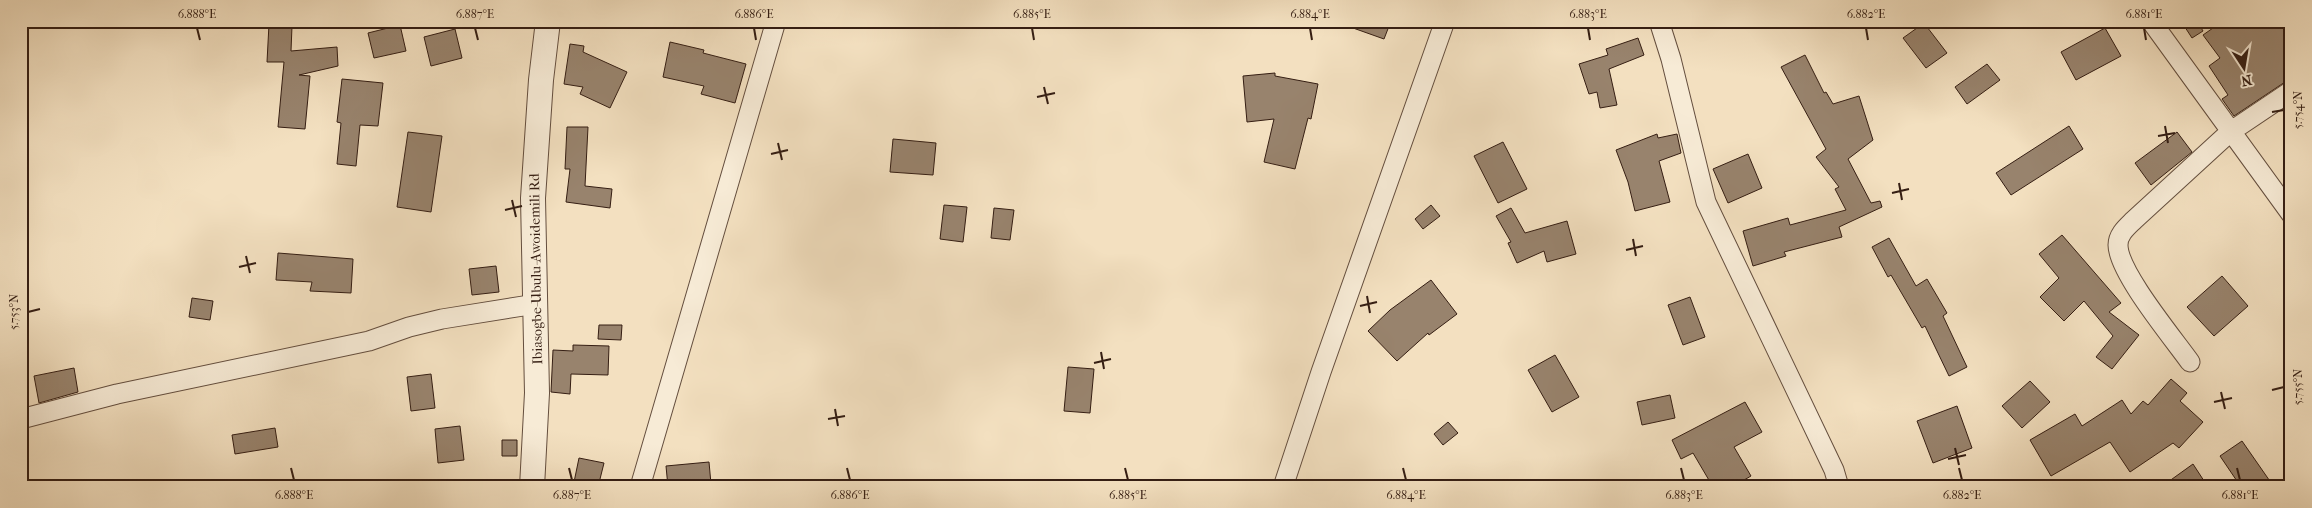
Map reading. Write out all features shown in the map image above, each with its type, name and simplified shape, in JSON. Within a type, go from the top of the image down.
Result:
[{"type":"street","name":"Ibiasogbe-Ubulu-Awoidemili Rd","points":[[532,487],[537,393],[533,198],[541,80],[548,21]]},
{"type":"street","points":[[640,487],[776,21]]},
{"type":"street","points":[[1283,487],[1321,372],[1445,21]]},
{"type":"street","points":[[1660,21],[1672,59],[1706,202],[1781,355],[1834,470],[1839,487]]},
{"type":"street","points":[[2151,21],[2291,214]]},
{"type":"street","points":[[2190,362],[2132,281],[2120,257],[2118,244],[2120,234],[2230,132],[2291,91]]},
{"type":"street","points":[[21,419],[117,394],[369,341],[442,319],[536,304]]},
{"type":"building","points":[[1339,21],[1391,21],[1384,39],[1339,23]]},
{"type":"building","points":[[2181,21],[2197,21],[2203,31],[2192,38]]},
{"type":"building","points":[[2223,21],[2291,21],[2291,80],[2285,82],[2234,116],[2222,99],[2228,95],[2209,66],[2220,58],[2203,35]]},
{"type":"building","points":[[1924,23],[1947,53],[1926,68],[1903,38]]},
{"type":"building","points":[[269,24],[292,26],[291,51],[337,47],[338,66],[299,75],[310,76],[305,129],[278,127],[284,62],[267,62]]},
{"type":"building","points":[[400,25],[406,51],[374,58],[368,33]]},
{"type":"building","points":[[2105,28],[2121,56],[2076,80],[2061,52]]},
{"type":"building","points":[[455,29],[462,58],[431,66],[424,37]]},
{"type":"building","points":[[1638,38],[1644,55],[1609,69],[1617,105],[1600,108],[1597,92],[1589,94],[1579,64],[1608,55],[1606,49]]},
{"type":"building","points":[[670,42],[704,50],[703,53],[746,64],[735,103],[701,94],[704,86],[663,77]]},
{"type":"building","points":[[570,44],[584,46],[583,52],[627,72],[610,108],[580,94],[583,87],[564,84]]},
{"type":"building","points":[[1805,55],[1824,93],[1826,92],[1833,104],[1859,96],[1873,140],[1848,159],[1871,203],[1880,201],[1882,207],[1839,227],[1842,237],[1784,252],[1786,256],[1753,266],[1743,231],[1788,218],[1790,225],[1846,210],[1835,189],[1839,187],[1816,157],[1826,149],[1781,67]]},
{"type":"building","points":[[1987,64],[2000,80],[1967,104],[1955,87]]},
{"type":"building","points":[[1275,73],[1275,76],[1318,84],[1311,119],[1308,118],[1295,169],[1264,162],[1274,119],[1247,122],[1243,76]]},
{"type":"building","points":[[342,79],[383,83],[378,126],[360,125],[356,166],[337,164],[341,123],[337,122]]},
{"type":"building","points":[[2069,126],[2083,149],[2011,195],[1996,173]]},
{"type":"building","points":[[567,127],[588,127],[585,186],[612,189],[610,208],[566,202],[570,169],[565,169]]},
{"type":"building","points":[[408,132],[442,136],[431,212],[397,207]]},
{"type":"building","points":[[2177,132],[2192,152],[2151,185],[2135,163]]},
{"type":"building","points":[[1657,134],[1658,138],[1677,134],[1681,153],[1659,161],[1670,202],[1635,211],[1628,182],[1616,150]]},
{"type":"building","points":[[893,139],[936,143],[933,175],[890,172]]},
{"type":"building","points":[[1503,142],[1527,189],[1498,203],[1474,156]]},
{"type":"building","points":[[1748,154],[1762,188],[1728,203],[1713,169]]},
{"type":"building","points":[[944,205],[967,207],[963,242],[940,239]]},
{"type":"building","points":[[1431,205],[1440,216],[1423,229],[1415,219]]},
{"type":"building","points":[[994,208],[1014,210],[1010,240],[991,238]]},
{"type":"building","points":[[1511,208],[1525,233],[1567,221],[1576,254],[1547,262],[1544,251],[1517,263],[1508,243],[1511,242],[1496,216]]},
{"type":"building","points":[[2062,235],[2121,303],[2109,312],[2139,335],[2112,369],[2096,357],[2113,336],[2084,301],[2064,321],[2040,297],[2059,278],[2039,254]]},
{"type":"building","points":[[1889,238],[1916,286],[1927,279],[1947,313],[1943,316],[1967,367],[1949,376],[1925,326],[1922,328],[1891,275],[1888,277],[1872,247]]},
{"type":"building","points":[[278,253],[353,259],[351,293],[310,291],[312,282],[276,280]]},
{"type":"building","points":[[496,266],[499,292],[472,295],[469,269]]},
{"type":"building","points":[[2222,276],[2248,306],[2214,336],[2187,307]]},
{"type":"building","points":[[1431,280],[1457,314],[1429,335],[1428,333],[1397,361],[1368,331],[1390,310]]},
{"type":"building","points":[[1690,297],[1705,337],[1683,345],[1668,305]]},
{"type":"building","points":[[192,298],[213,301],[210,320],[189,317]]},
{"type":"building","points":[[599,325],[622,325],[621,340],[598,339]]},
{"type":"building","points":[[573,345],[609,346],[608,375],[571,374],[570,394],[551,392],[553,350],[573,351]]},
{"type":"building","points":[[1555,355],[1579,397],[1552,412],[1528,370]]},
{"type":"building","points":[[1068,367],[1094,369],[1090,413],[1064,411]]},
{"type":"building","points":[[74,368],[78,392],[39,403],[34,376]]},
{"type":"building","points":[[431,374],[435,408],[411,411],[407,377]]},
{"type":"building","points":[[2171,379],[2187,393],[2180,401],[2203,422],[2179,448],[2173,443],[2130,472],[2110,442],[2051,476],[2030,440],[2075,414],[2082,426],[2122,400],[2131,414],[2143,401],[2148,405]]},
{"type":"building","points":[[2030,381],[2050,402],[2022,428],[2002,406]]},
{"type":"building","points":[[1670,395],[1675,418],[1642,425],[1637,402]]},
{"type":"building","points":[[1745,402],[1762,432],[1734,447],[1751,476],[1732,487],[1713,487],[1693,453],[1681,459],[1672,440]]},
{"type":"building","points":[[1957,406],[1972,448],[1933,463],[1917,421]]},
{"type":"building","points":[[1448,422],[1458,433],[1443,445],[1434,434]]},
{"type":"building","points":[[460,426],[464,460],[438,463],[435,429]]},
{"type":"building","points":[[275,428],[278,447],[235,454],[232,435]]},
{"type":"building","points":[[502,440],[517,440],[517,456],[502,456]]},
{"type":"building","points":[[2242,441],[2274,487],[2241,487],[2220,456]]},
{"type":"building","points":[[579,458],[604,463],[598,487],[573,487]]},
{"type":"building","points":[[709,462],[711,484],[668,487],[666,466]]},
{"type":"building","points":[[2193,464],[2208,487],[2161,487]]}]
